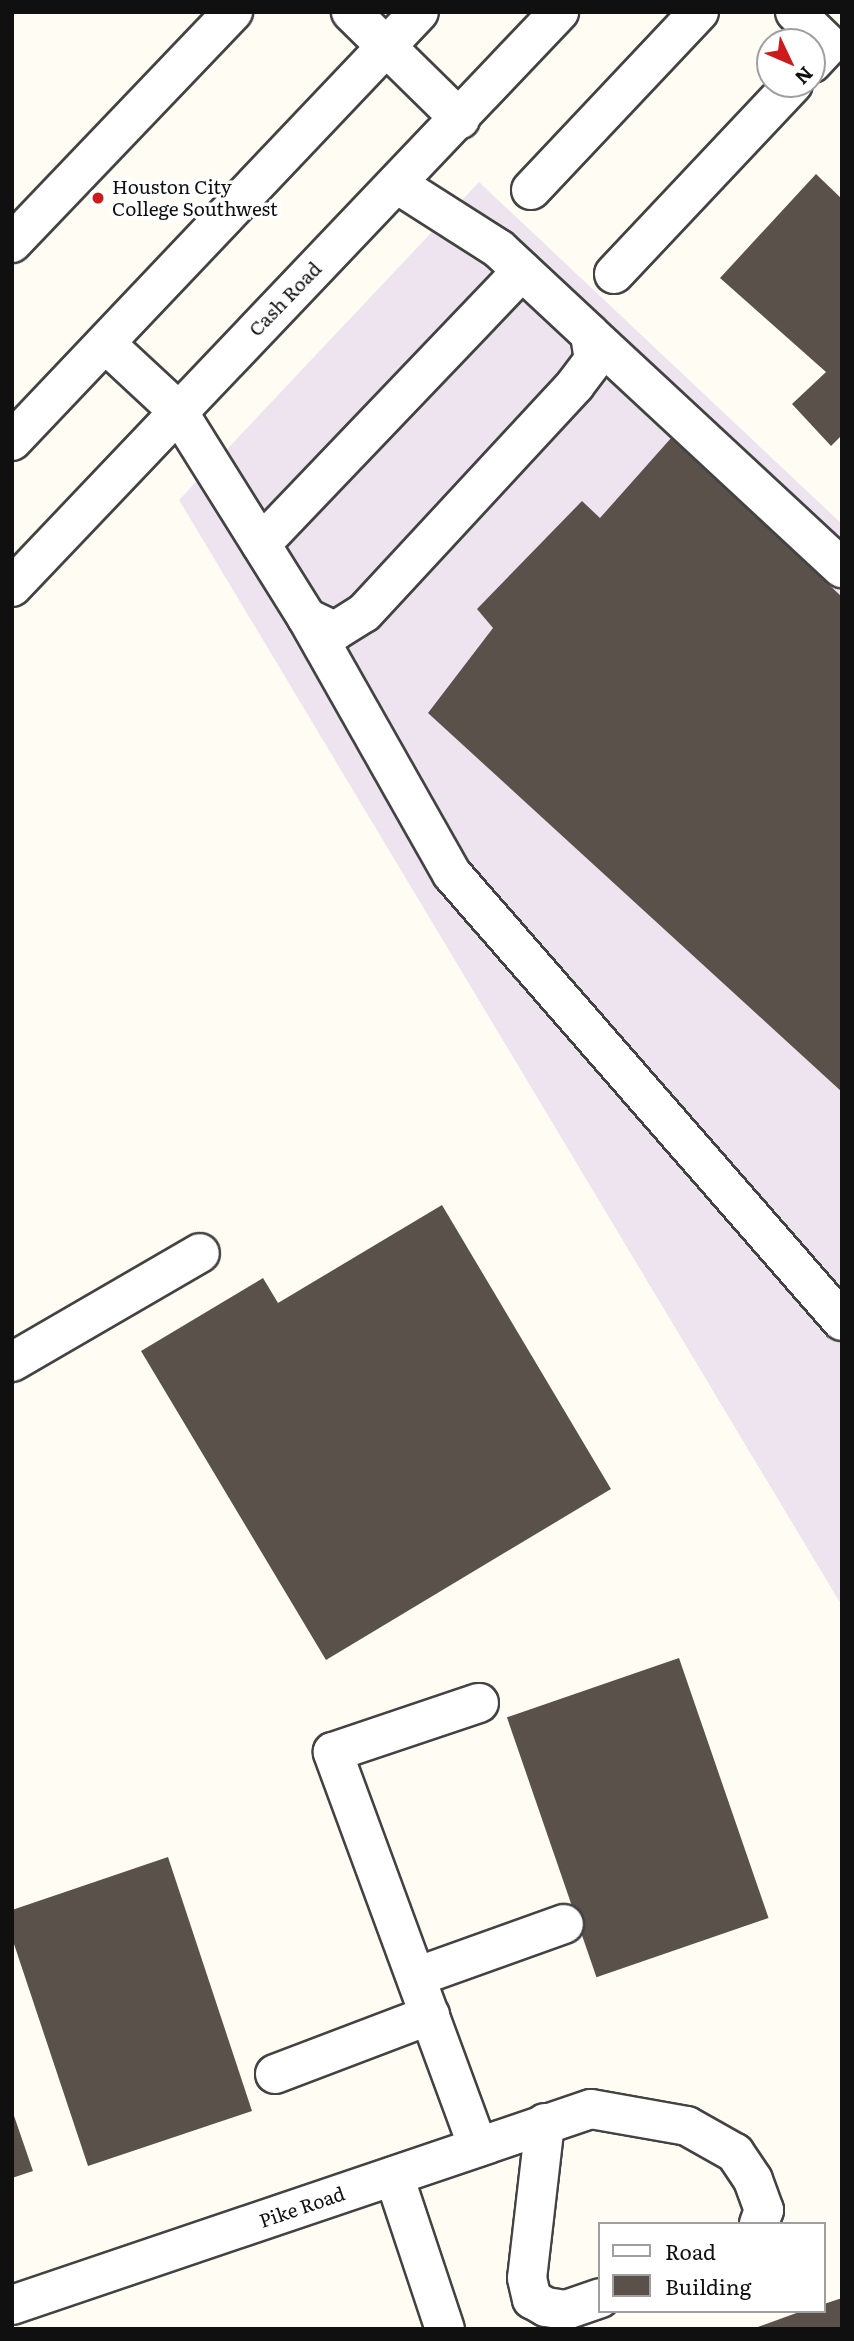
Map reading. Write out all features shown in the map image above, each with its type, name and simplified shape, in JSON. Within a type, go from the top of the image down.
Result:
[{"type":"street","points":[[12,243],[233,12]]},
{"type":"street","points":[[351,12],[460,119]]},
{"type":"street","points":[[12,441],[419,12]]},
{"type":"street","name":"Cash Road","points":[[12,587],[177,410],[460,119],[559,12]]},
{"type":"street","points":[[531,190],[698,12]]},
{"type":"street","points":[[795,12],[811,28]]},
{"type":"street","points":[[614,274],[780,98]]},
{"type":"street","points":[[397,184],[499,249],[842,568]]},
{"type":"street","points":[[261,544],[522,271]]},
{"type":"street","points":[[307,618],[335,631],[364,613],[575,385],[594,360],[590,334]]},
{"type":"street","points":[[106,344],[177,410],[307,618],[452,874],[842,1321]]},
{"type":"street","points":[[12,1362],[200,1253]]},
{"type":"street","points":[[478,2147],[332,1752],[479,1703]]},
{"type":"street","points":[[416,1977],[564,1924]]},
{"type":"street","points":[[275,2074],[430,2015]]},
{"type":"street","name":"Pike Road","points":[[12,2305],[591,2109],[687,2126],[736,2152],[753,2180],[764,2210],[761,2222]]},
{"type":"street","points":[[545,2123],[527,2278],[532,2299],[546,2307],[566,2310],[598,2299]]},
{"type":"street","points":[[394,2176],[435,2326]]},
{"type":"shaded area","points":[[479,182],[842,524],[842,1606],[179,500]]},
{"type":"building","points":[[816,174],[842,199],[842,435],[831,446],[792,404],[826,372],[720,278]]},
{"type":"building","points":[[672,437],[842,597],[842,1092],[428,713],[493,628],[477,609],[582,501],[600,518]]},
{"type":"building","points":[[442,1205],[611,1489],[326,1660],[141,1351],[263,1278],[278,1303]]},
{"type":"building","points":[[679,1658],[769,1918],[596,1977],[507,1717]]},
{"type":"building","points":[[168,1857],[252,2111],[88,2166],[12,1938],[12,1910]]},
{"type":"building","points":[[12,2110],[33,2171],[12,2178]]},
{"type":"building","points":[[842,2298],[842,2329],[752,2329],[796,2313],[826,2313],[826,2303]]},
{"type":"place","name":"Houston City College Southwest","points":[[98,198]]}]
